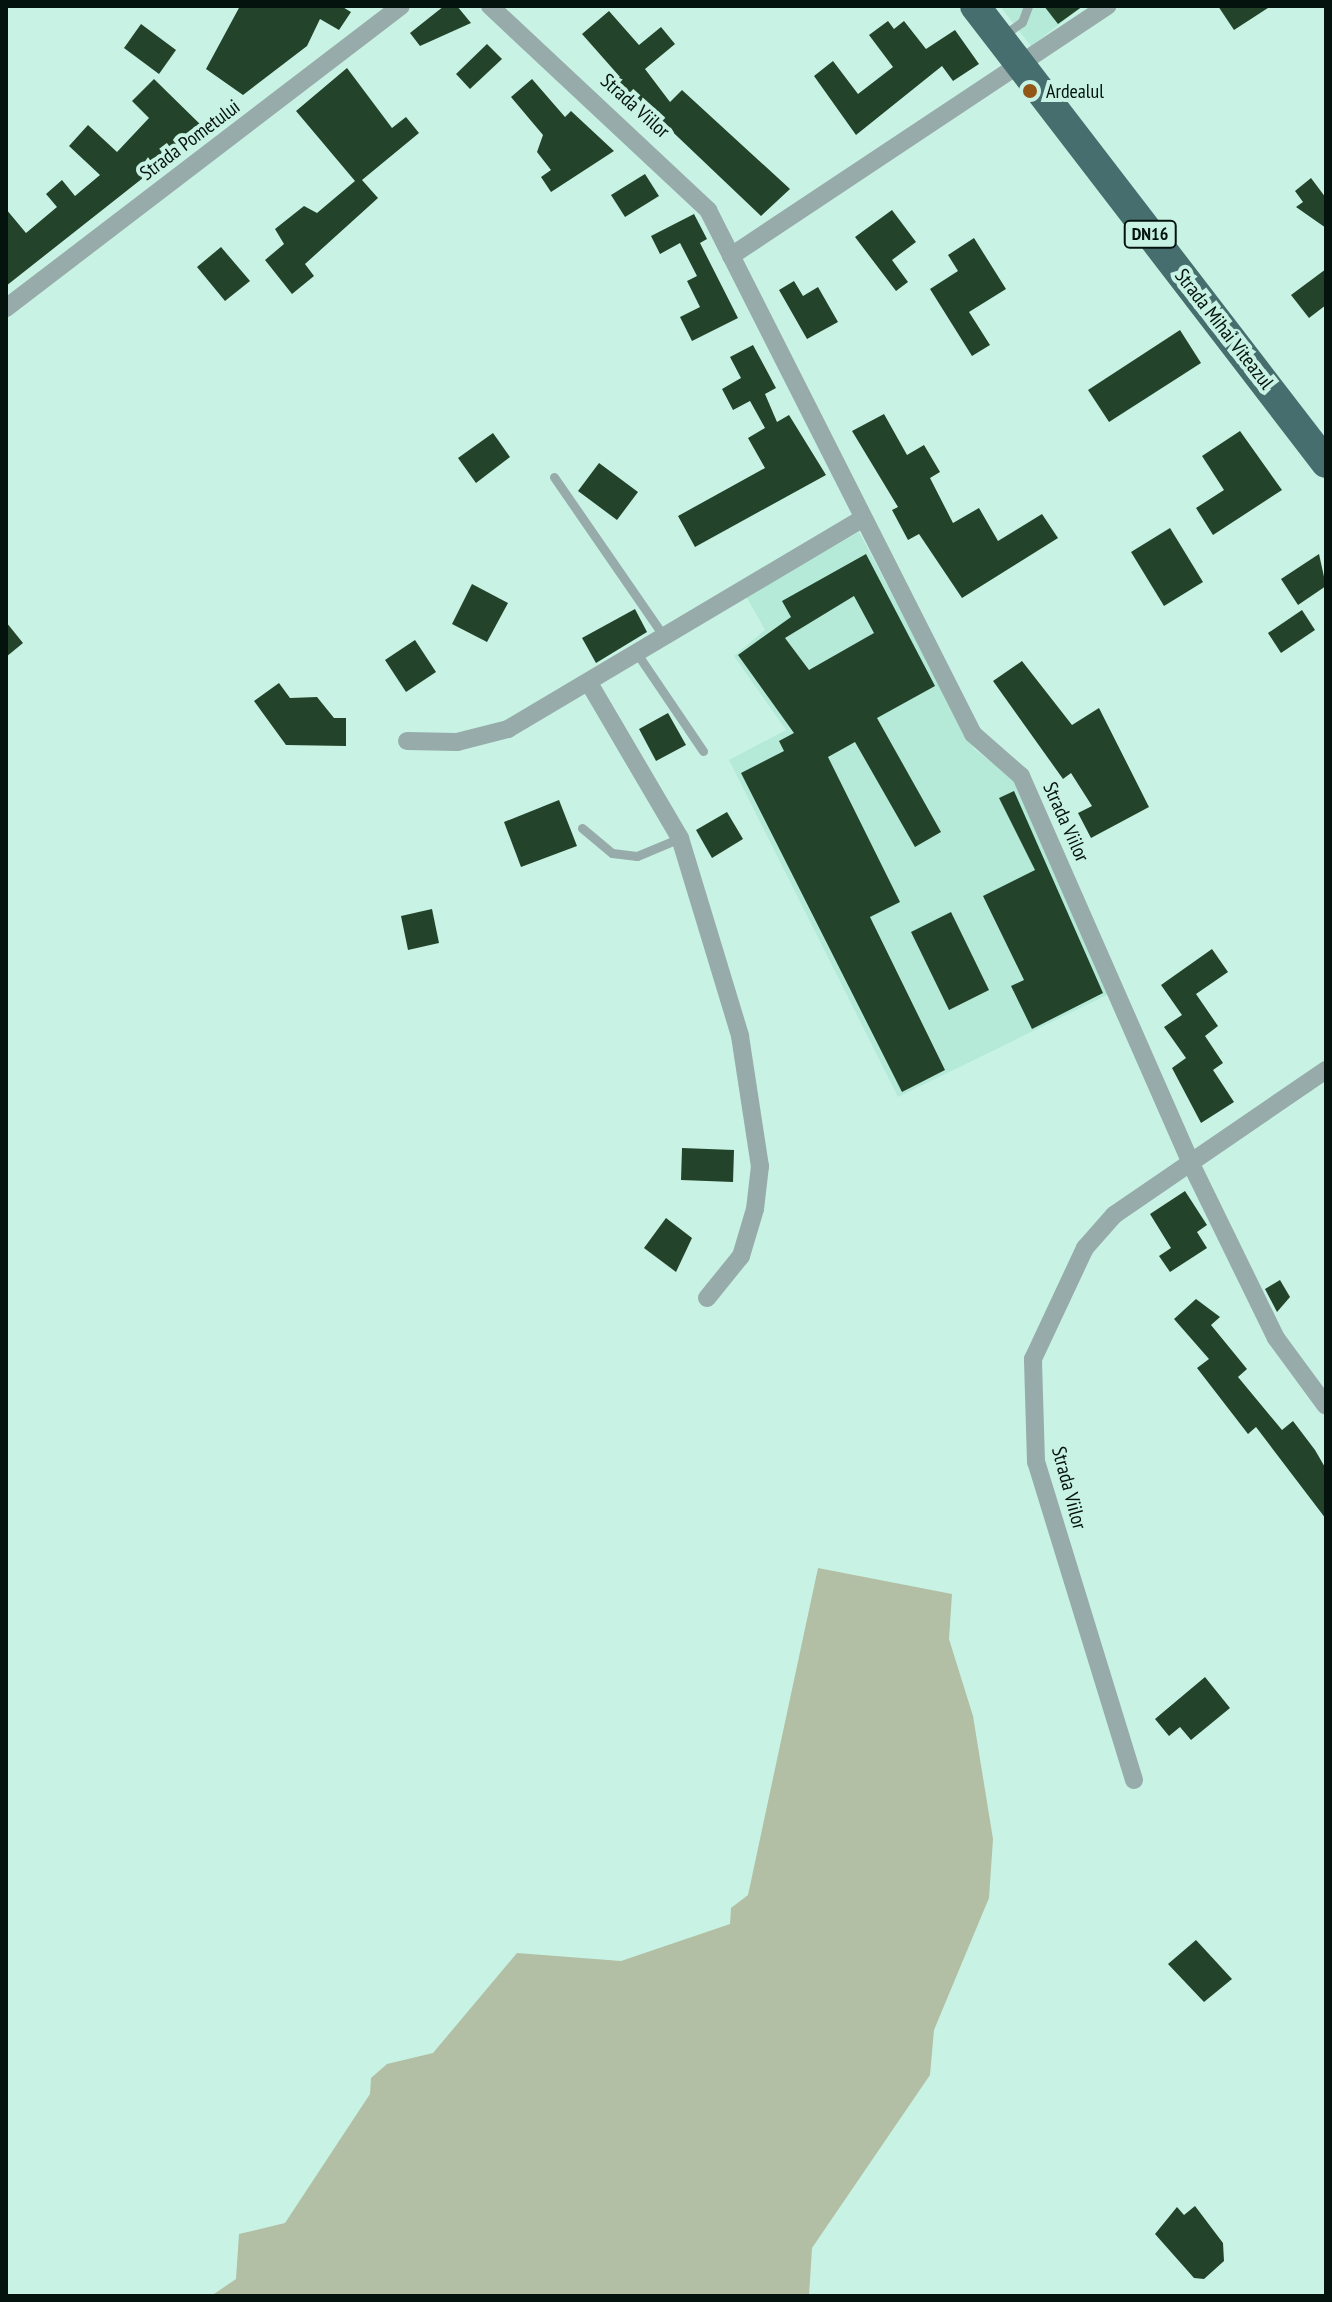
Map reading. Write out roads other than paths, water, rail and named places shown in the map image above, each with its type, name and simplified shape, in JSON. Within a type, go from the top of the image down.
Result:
[{"type":"highway","name":"Strada Mihai Viteazul","points":[[975,6],[1326,463]]},
{"type":"street","name":"Strada Pometului","points":[[6,308],[401,6]]},
{"type":"street","name":"Strada Viilor","points":[[490,6],[683,180],[731,256],[973,734],[1021,776],[1193,1168],[1276,1338],[1326,1406]]},
{"type":"street","points":[[731,256],[1022,69],[1107,6]]},
{"type":"street","points":[[407,741],[480,739],[638,655],[862,519]]},
{"type":"street","points":[[589,683],[680,838],[740,1036],[760,1166],[741,1256],[707,1298]]},
{"type":"street","name":"Strada Viilor","points":[[1134,1780],[1036,1462],[1029,1399],[1033,1359],[1085,1248],[1114,1215],[1193,1168],[1326,1070]]},
{"type":"lane","points":[[999,38],[1022,22],[1028,6]]},
{"type":"lane","points":[[554,477],[665,638]]},
{"type":"lane","points":[[638,655],[703,751]]},
{"type":"lane","points":[[582,828],[612,853],[637,856],[680,838]]},
{"type":"place","name":"Ardealul","points":[[1030,91]]}]
